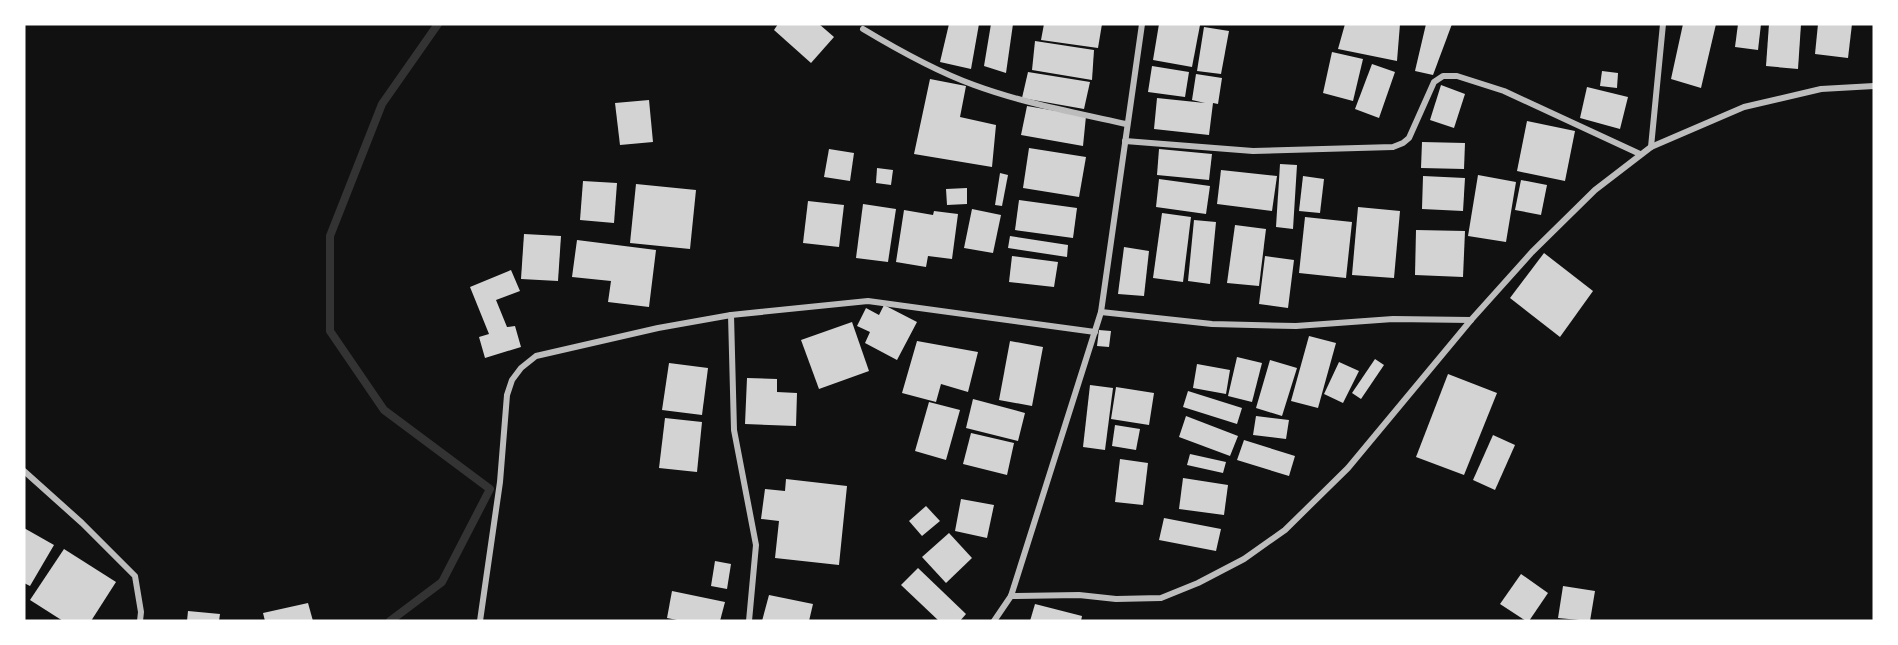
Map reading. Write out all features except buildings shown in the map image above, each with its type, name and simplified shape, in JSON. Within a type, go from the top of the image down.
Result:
[{"type":"street","points":[[994,621],[1011,596],[1101,312],[1142,24]]},
{"type":"street","points":[[1651,147],[1663,24]]},
{"type":"street","points":[[863,29],[909,57],[973,85],[1015,99],[1126,124]]},
{"type":"street","points":[[1125,141],[1252,151],[1393,147],[1409,138],[1434,82],[1443,76],[1456,76],[1504,91],[1640,154]]},
{"type":"street","points":[[1011,596],[1079,595],[1161,598],[1198,583],[1244,559],[1285,530],[1348,468],[1471,320],[1533,252],[1595,190],[1640,154],[1651,147],[1744,107],[1821,89],[1874,86]]},
{"type":"street","points":[[480,621],[500,482],[507,395],[512,380],[521,368],[536,356],[658,328],[730,315],[868,301],[1095,332]]},
{"type":"street","points":[[1101,312],[1212,324],[1296,326],[1393,319],[1471,320]]},
{"type":"street","points":[[730,315],[734,430],[756,545],[749,621]]},
{"type":"street","points":[[24,471],[82,523],[135,576],[141,612],[140,621]]},
{"type":"waterway","points":[[390,621],[442,582],[490,489],[384,410],[330,331],[330,236],[382,104],[438,24]]}]
